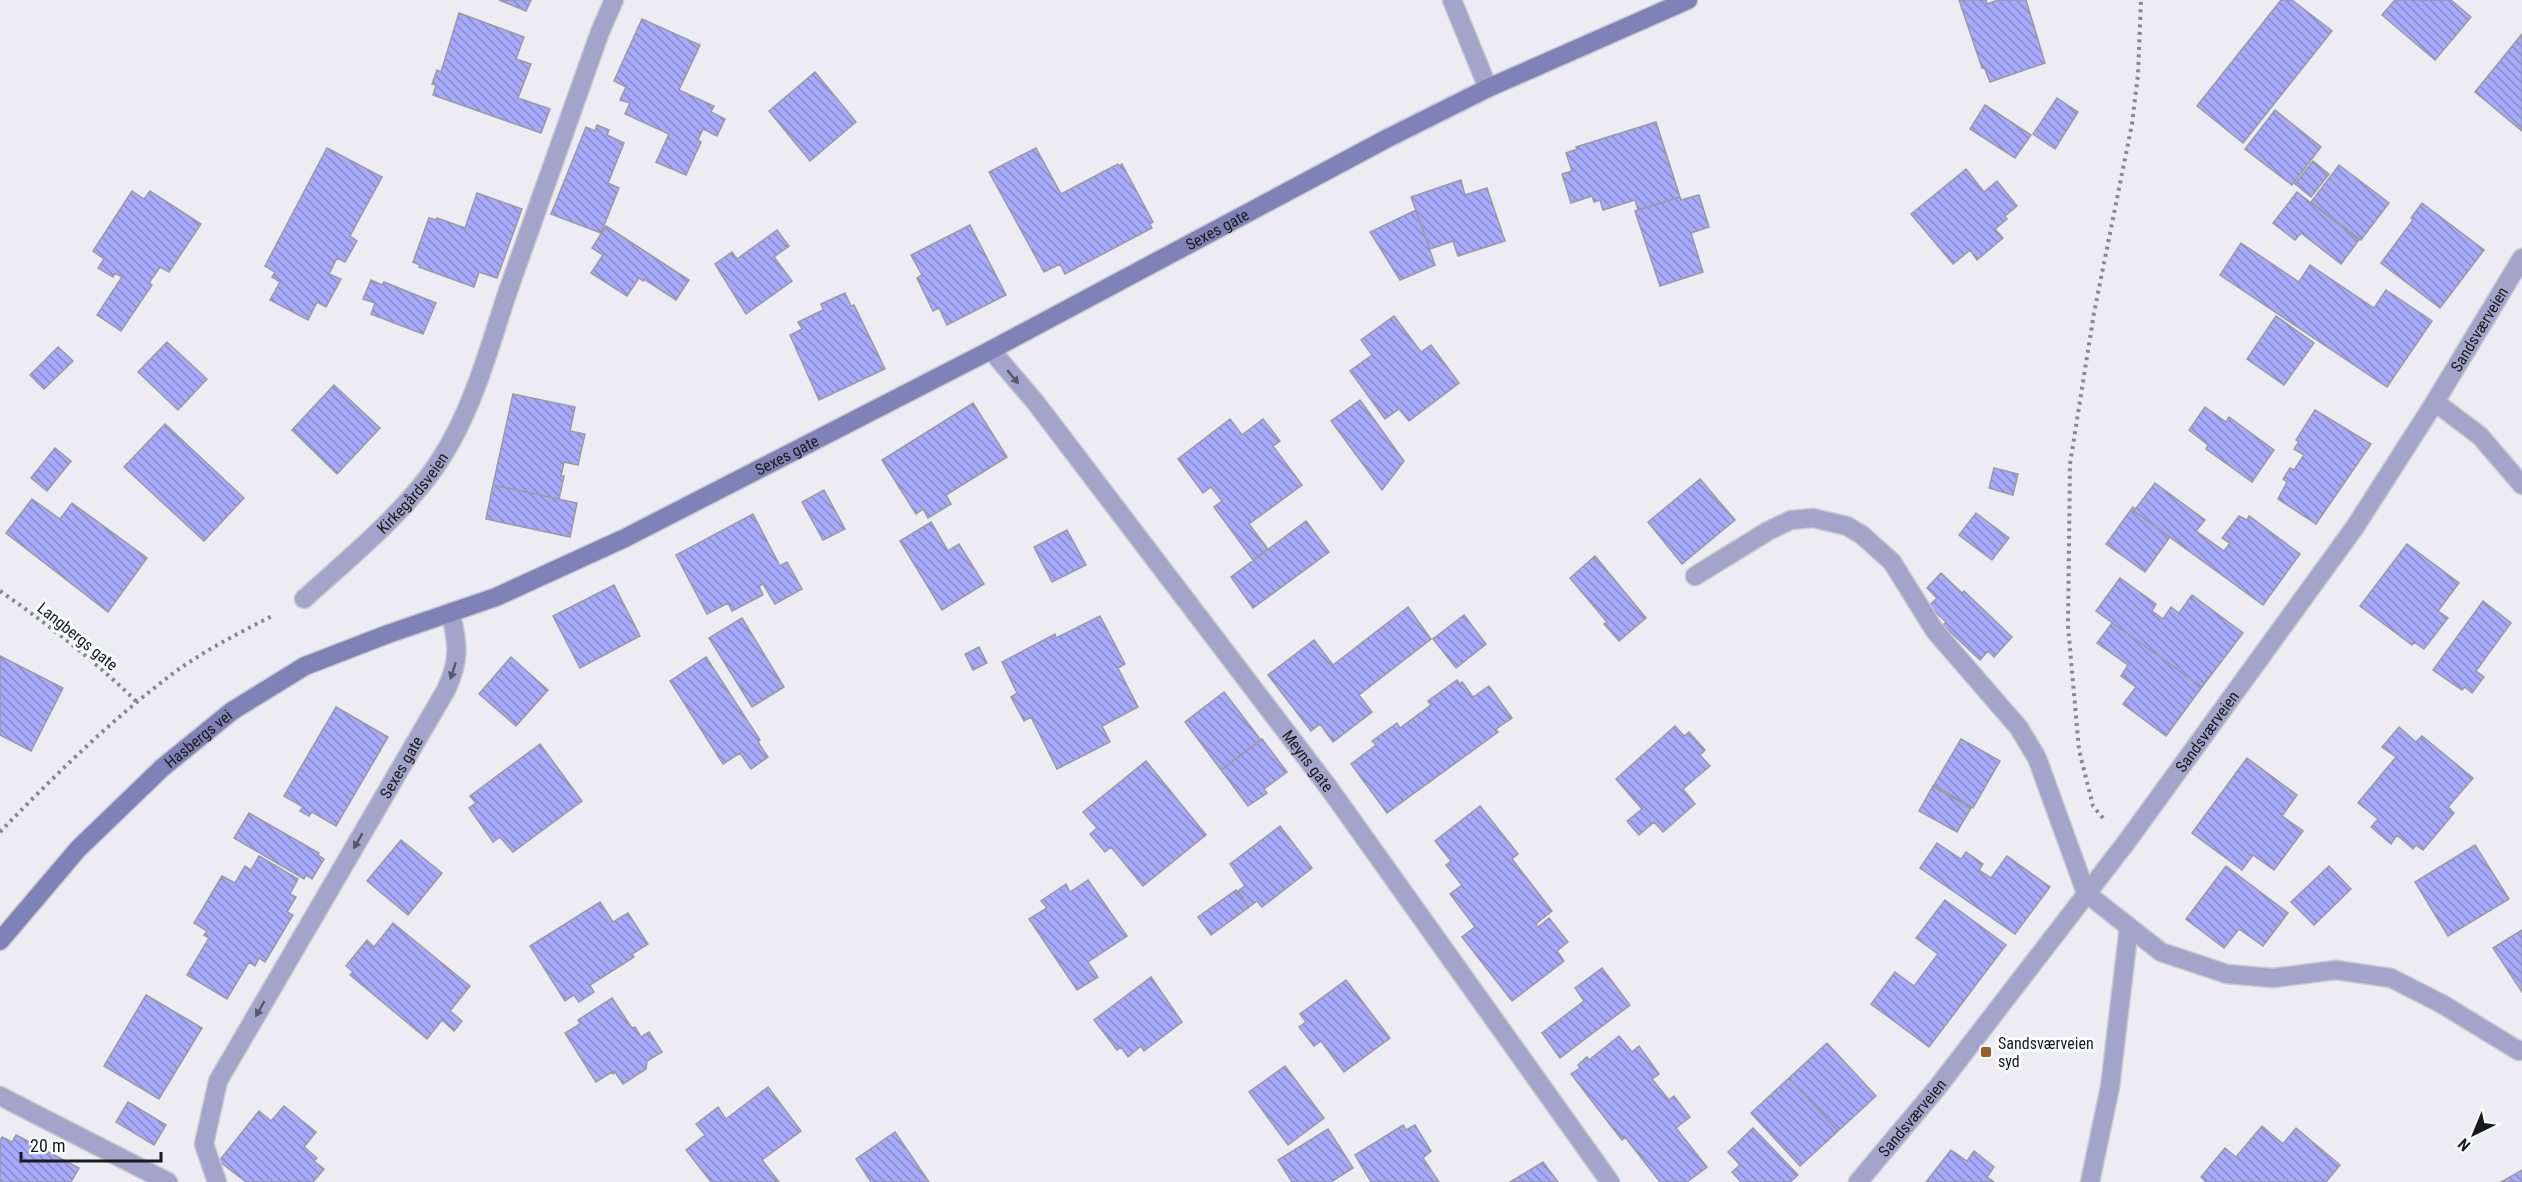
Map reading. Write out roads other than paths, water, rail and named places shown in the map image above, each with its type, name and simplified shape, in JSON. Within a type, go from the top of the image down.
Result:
[{"type":"street","name":"Kirkegårdsveien","points":[[303,599],[364,545],[412,495],[439,462],[461,426],[476,389],[596,43],[614,0]]},
{"type":"street","points":[[1452,0],[1488,88]]},
{"type":"street","name":"Sexes gate","points":[[217,1182],[204,1144],[218,1082],[446,690],[457,659],[457,641],[451,614],[516,589],[625,538],[991,350],[1386,139],[1488,88],[1688,0]]},
{"type":"street","name":"Sandsværveien","points":[[1858,1182],[1937,1088],[2128,840],[2355,527],[2435,402],[2522,258]]},
{"type":"street","name":"Meyns gate","points":[[991,350],[1036,403],[1329,788],[1610,1182]]},
{"type":"street","points":[[2435,402],[2480,436],[2522,484]]},
{"type":"street","points":[[1695,576],[1768,531],[1791,520],[1813,518],[1832,521],[1862,535],[1892,562],[1935,631],[2019,728],[2037,758],[2086,893],[2161,952],[2227,974],[2273,978],[2336,970],[2391,978],[2442,1004],[2519,1051],[2522,1050]]},
{"type":"street","name":"Hasbergs vei","points":[[0,941],[78,849],[118,809],[195,739],[232,711],[305,666],[388,634],[451,614]]},
{"type":"street","points":[[2090,1182],[2110,1086],[2129,927]]},
{"type":"street","points":[[0,1096],[168,1182]]},
{"type":"place","name":"Sandsværveien syd","points":[[1986,1052]]}]
